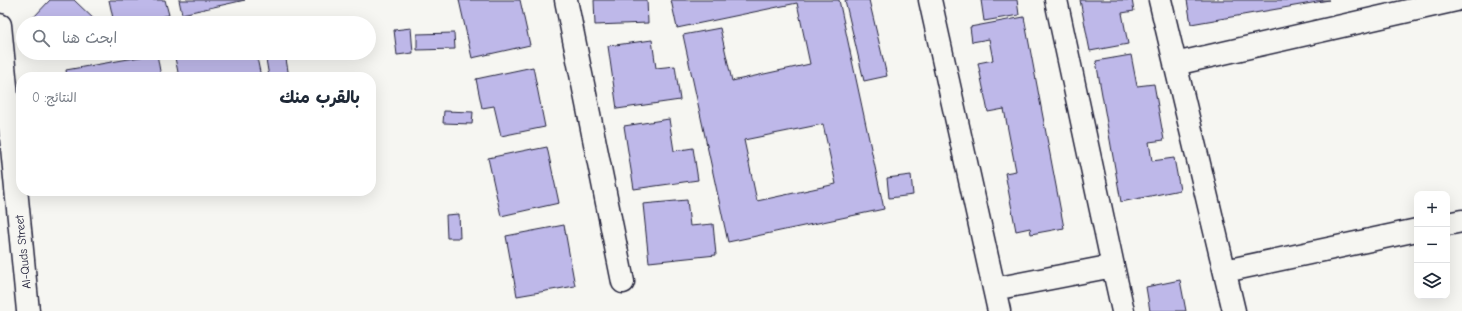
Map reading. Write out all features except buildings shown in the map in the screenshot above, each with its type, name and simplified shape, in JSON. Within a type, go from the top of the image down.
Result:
[{"type":"street","points":[[566,0],[623,282]]},
{"type":"street","points":[[930,0],[999,311]]},
{"type":"street","points":[[1056,0],[1123,311]]},
{"type":"street","points":[[1160,0],[1234,311]]},
{"type":"street","points":[[1175,64],[1456,0]]},
{"type":"street","name":"Al-Quds Street","points":[[0,25],[16,188]]},
{"type":"street","name":"Al-Quds Street","points":[[17,196],[28,311]]},
{"type":"street","points":[[1450,223],[1462,221]]},
{"type":"street","points":[[1224,271],[1414,231]]},
{"type":"street","points":[[994,289],[1113,266]]}]
